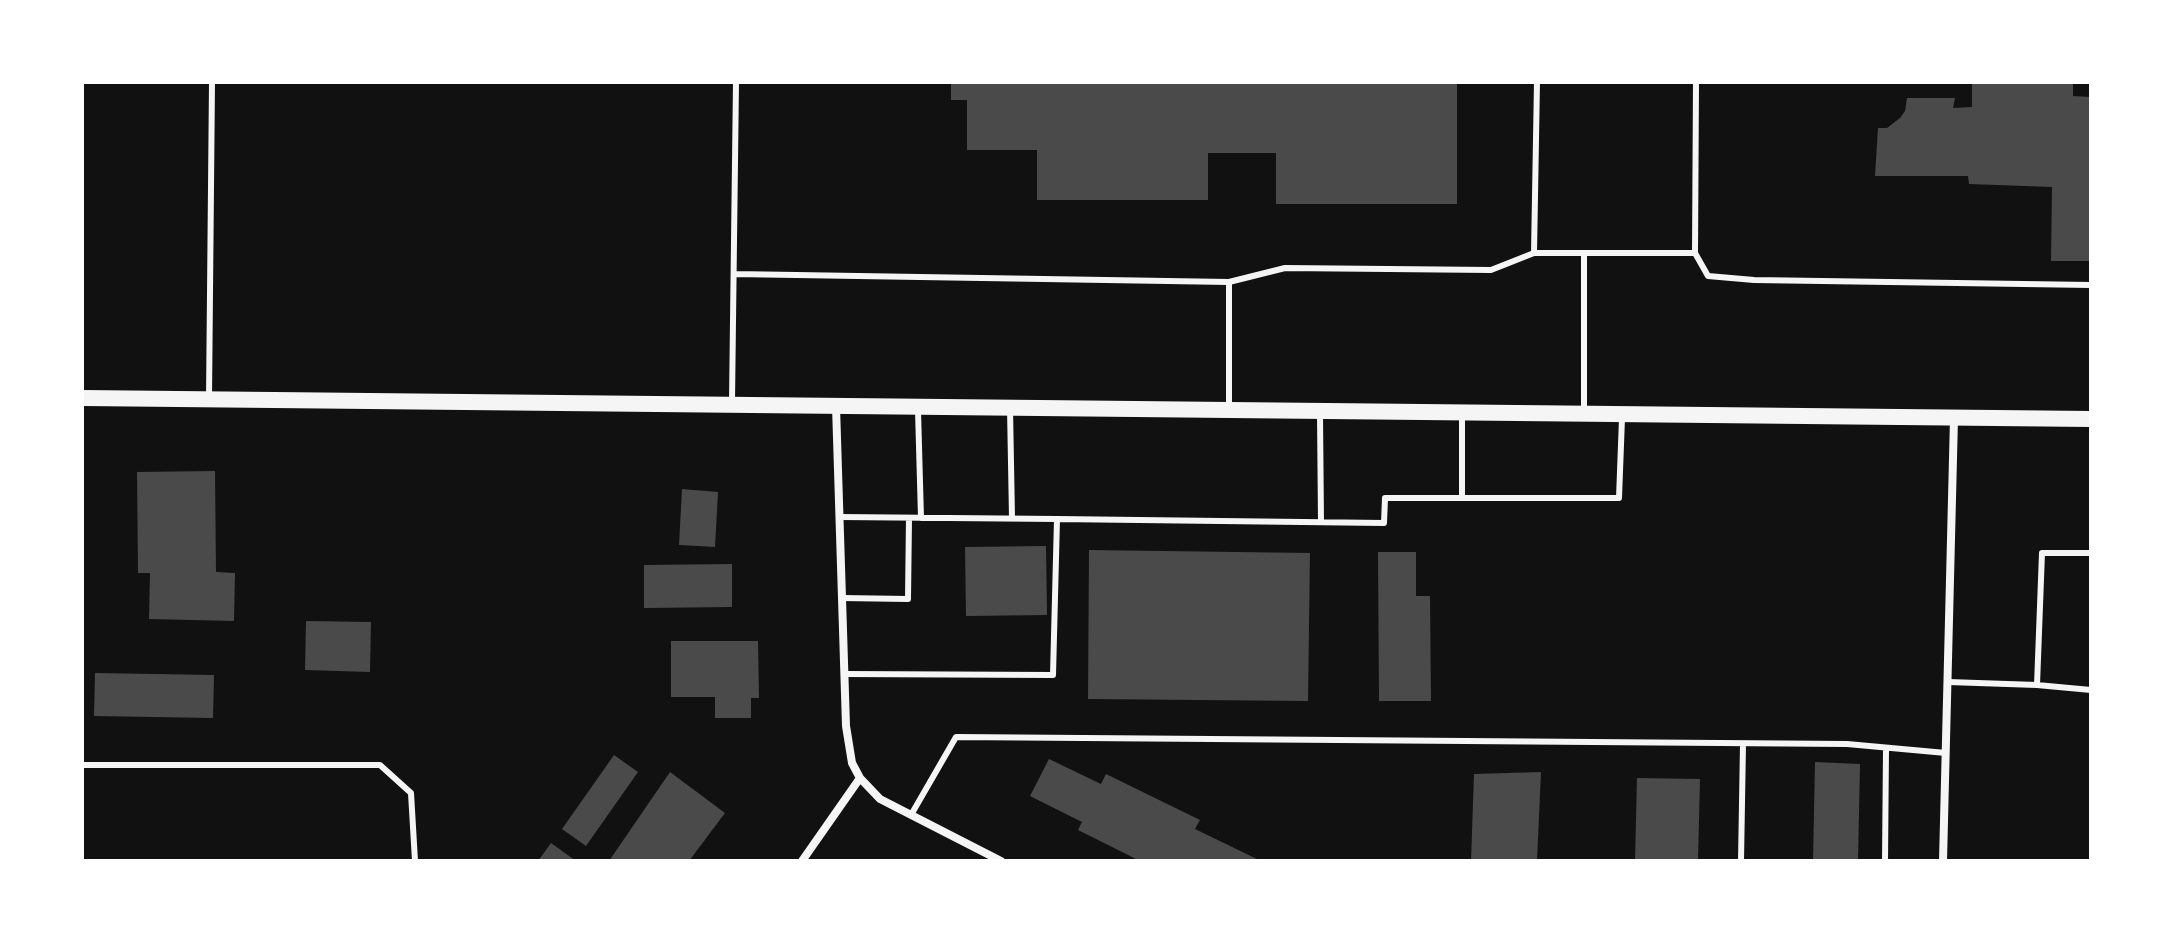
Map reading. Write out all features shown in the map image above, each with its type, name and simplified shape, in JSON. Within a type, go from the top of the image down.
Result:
[{"type":"main road","points":[[82,398],[2091,419]]},
{"type":"street","points":[[836,406],[844,674],[852,763],[860,778],[880,799],[988,858],[1001,861]]},
{"type":"street","points":[[1943,861],[1954,418]]},
{"type":"street","points":[[802,861],[860,778]]},
{"type":"lane","points":[[209,399],[212,82]]},
{"type":"lane","points":[[732,405],[736,82]]},
{"type":"lane","points":[[1534,253],[1537,82]]},
{"type":"lane","points":[[1696,82],[1695,253],[1708,276],[1754,280],[2091,285]]},
{"type":"lane","points":[[734,274],[1229,282],[1285,268],[1491,270],[1534,253],[1695,253]]},
{"type":"lane","points":[[1584,253],[1584,414]]},
{"type":"lane","points":[[1229,282],[1229,410]]},
{"type":"lane","points":[[918,407],[921,518]]},
{"type":"lane","points":[[1010,408],[1012,518]]},
{"type":"lane","points":[[1320,411],[1321,522]]},
{"type":"lane","points":[[1462,413],[1462,498]]},
{"type":"lane","points":[[840,517],[1384,523],[1385,498],[1619,498],[1622,414]]},
{"type":"lane","points":[[842,598],[908,599],[909,518]]},
{"type":"lane","points":[[844,674],[1053,675],[1057,519]]},
{"type":"lane","points":[[2037,685],[2042,553],[2091,553]]},
{"type":"lane","points":[[1948,682],[2091,690]]},
{"type":"lane","points":[[911,815],[956,737],[1847,744],[1946,753]]},
{"type":"lane","points":[[1741,861],[1743,744]]},
{"type":"lane","points":[[1885,861],[1886,749]]},
{"type":"lane","points":[[82,765],[380,765],[411,793],[415,861]]},
{"type":"building","points":[[951,82],[1457,82],[1457,204],[1276,204],[1276,153],[1208,153],[1208,200],[1037,200],[1037,150],[967,150],[967,100],[951,100]]},
{"type":"building","points":[[1972,82],[2073,82],[2073,96],[2091,97],[2091,261],[2051,261],[2052,187],[1969,184],[1968,176],[1875,176],[1878,128],[1887,128],[1900,118],[1905,111],[1907,98],[1955,98],[1953,108],[1972,107]]},
{"type":"building","points":[[215,471],[216,572],[235,573],[234,621],[149,619],[150,573],[138,573],[137,472]]},
{"type":"building","points":[[682,489],[718,492],[715,547],[679,545]]},
{"type":"building","points":[[1046,546],[1047,615],[966,616],[965,547]]},
{"type":"building","points":[[1089,550],[1310,553],[1308,701],[1088,699]]},
{"type":"building","points":[[1378,552],[1416,552],[1416,596],[1430,596],[1431,701],[1379,701]]},
{"type":"building","points":[[732,564],[732,607],[644,608],[644,565]]},
{"type":"building","points":[[306,621],[371,622],[370,672],[305,670]]},
{"type":"building","points":[[671,641],[758,641],[759,698],[751,698],[751,718],[715,718],[715,697],[671,697]]},
{"type":"building","points":[[95,673],[214,675],[213,718],[94,716]]},
{"type":"building","points":[[614,755],[638,772],[586,846],[562,829]]},
{"type":"building","points":[[1049,759],[1101,784],[1106,774],[1200,820],[1195,829],[1261,861],[1140,861],[1078,830],[1082,822],[1030,796]]},
{"type":"building","points":[[1815,762],[1860,764],[1858,861],[1813,861]]},
{"type":"building","points":[[670,772],[725,813],[689,861],[609,861]]},
{"type":"building","points":[[1541,772],[1537,861],[1471,861],[1474,774]]},
{"type":"building","points":[[1637,778],[1700,779],[1698,861],[1635,861]]},
{"type":"building","points":[[551,843],[576,861],[538,861]]}]
